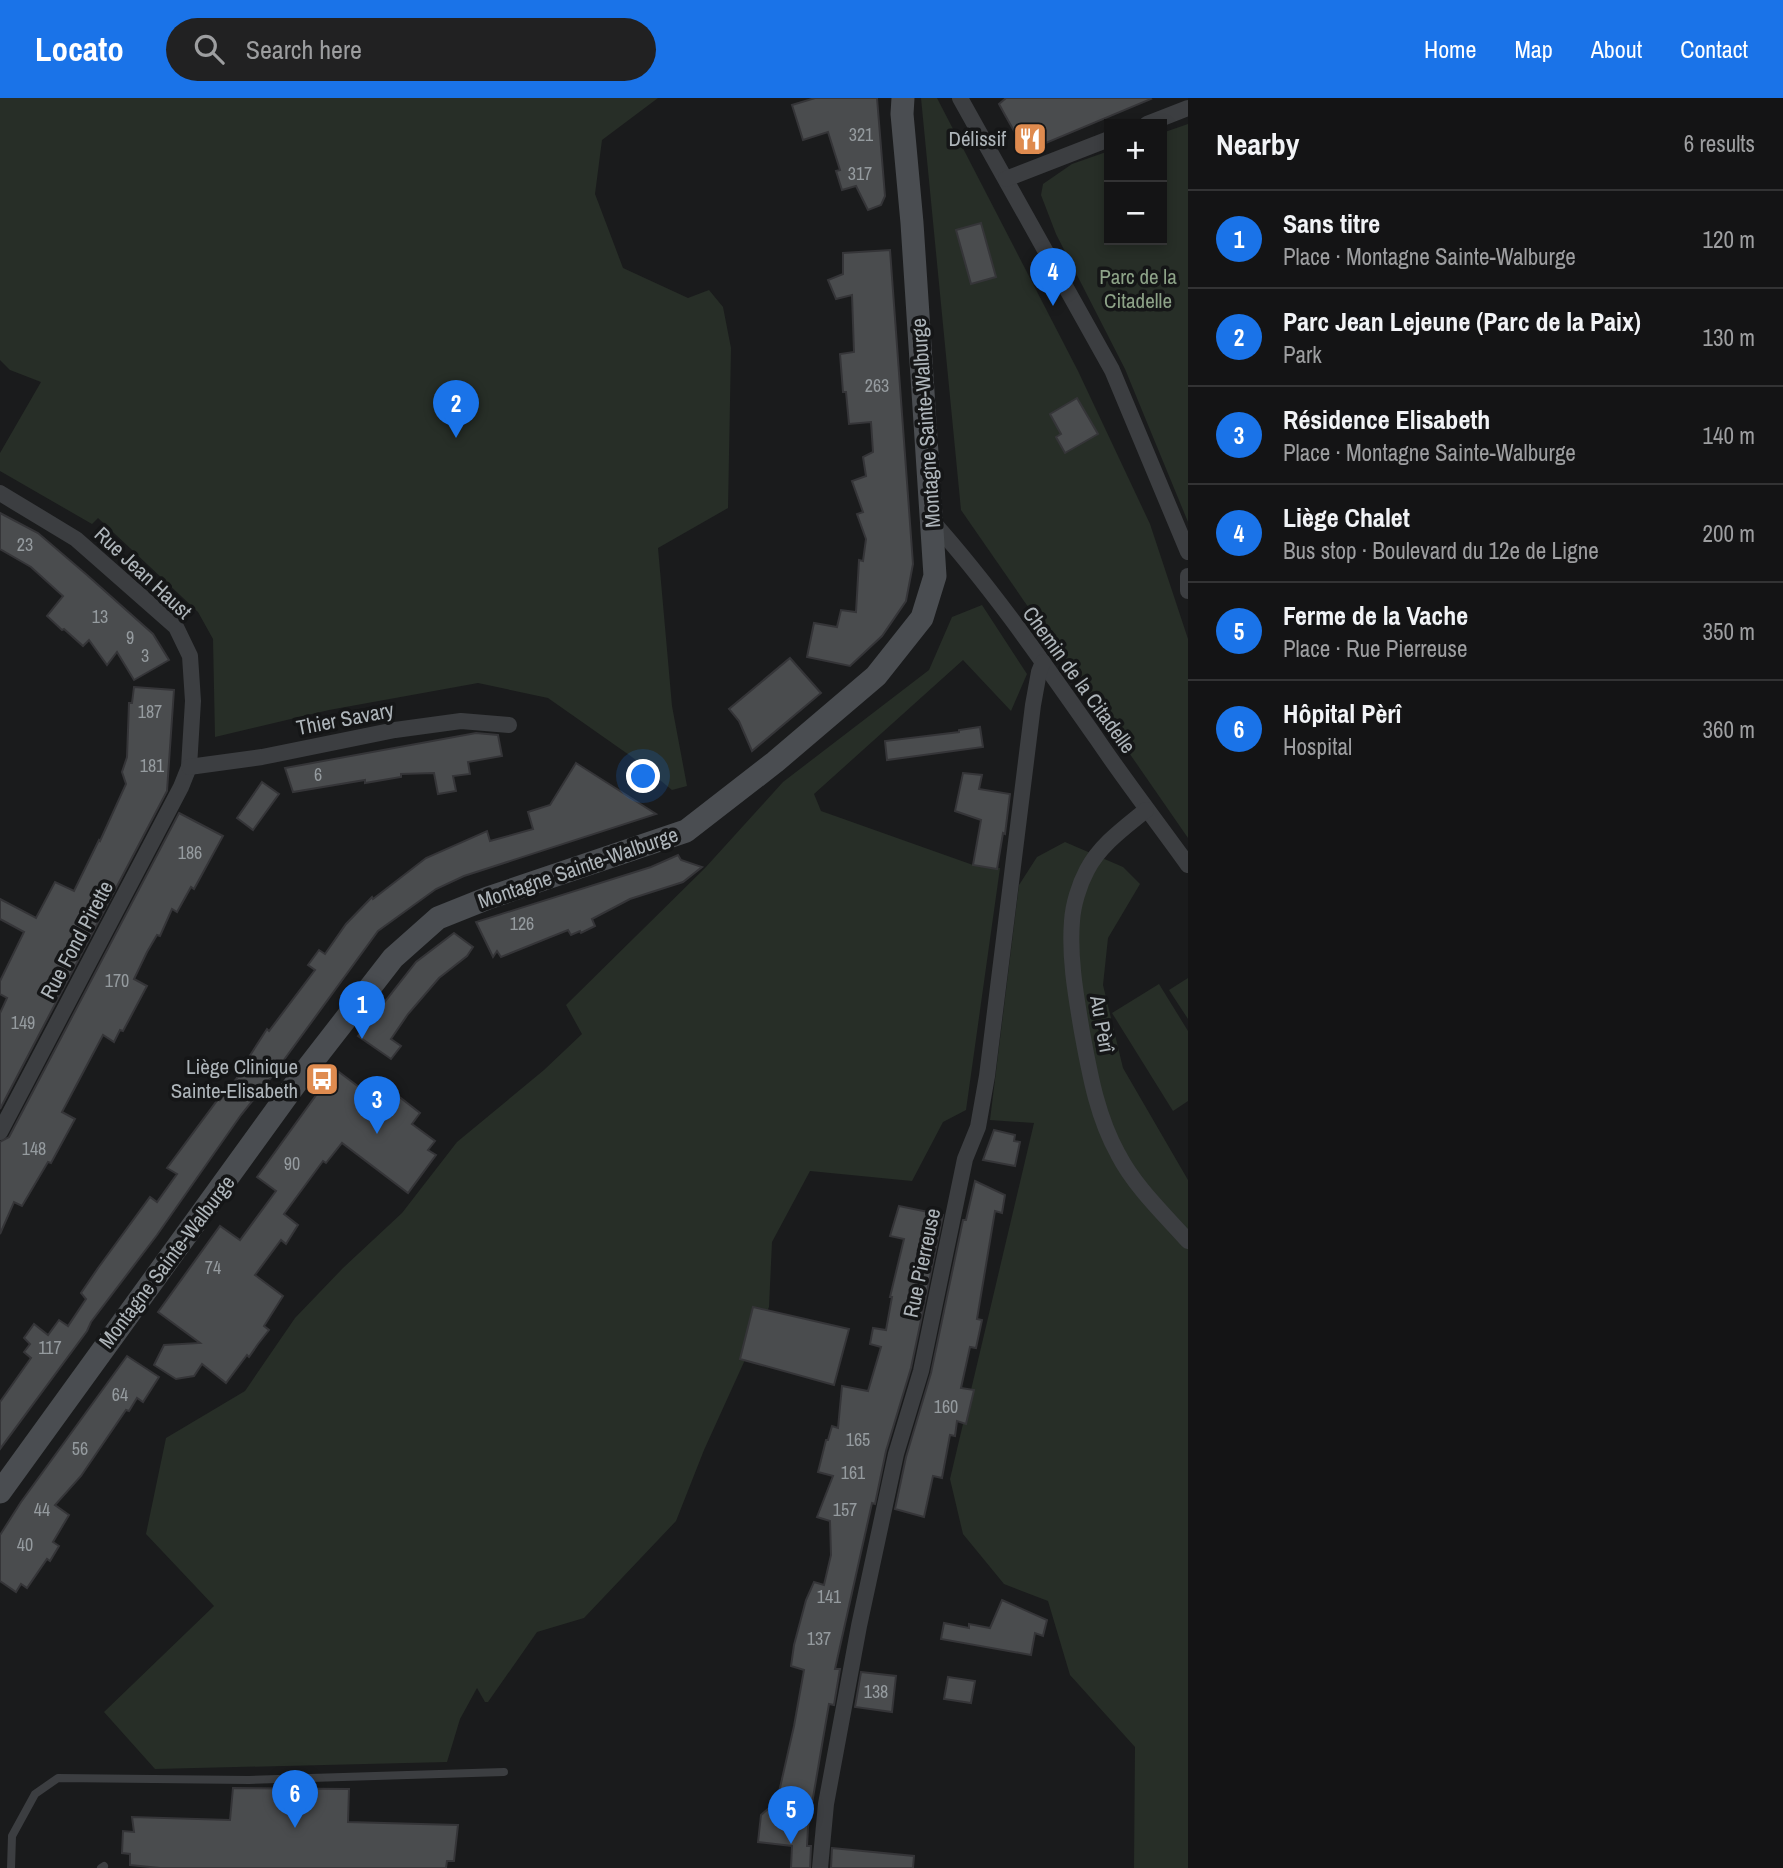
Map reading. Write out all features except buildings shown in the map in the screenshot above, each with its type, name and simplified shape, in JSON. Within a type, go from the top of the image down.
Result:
[{"type":"street","name":"Montagne Sainte-Walburge","points":[[0,1492],[299,1079],[393,958],[439,918],[488,898],[686,831],[775,762],[876,676],[922,618],[935,576],[903,98]]},
{"type":"street","points":[[960,98],[1112,370],[1188,552]]},
{"type":"street","points":[[1160,119],[1188,108]]},
{"type":"street","points":[[1006,179],[1104,141]]},
{"type":"street","name":"Rue Jean Haust","points":[[0,493],[76,539],[176,627],[190,656],[189,766]]},
{"type":"street","name":"Chemin de la Citadelle","points":[[933,522],[958,550],[1043,662],[1146,810],[1188,865]]},
{"type":"street","points":[[1188,576],[1188,591]]},
{"type":"street","name":"Rue Pierreuse","points":[[820,1868],[826,1804],[859,1626],[896,1454],[921,1371],[965,1159],[978,1127],[987,1076],[1031,718],[1043,662]]},
{"type":"street","name":"Thier Savary","points":[[189,766],[262,757],[394,730],[461,721],[509,725]]},
{"type":"street","name":"Rue Fond Pirette","points":[[0,1132],[181,787],[189,766]]},
{"type":"street","name":"Au Pèrî","points":[[1146,810],[1110,839],[1087,871],[1079,889],[1072,919],[1074,976],[1092,1087],[1117,1154],[1131,1175],[1188,1241]]},
{"type":"lane","points":[[11,1868],[12,1836],[35,1794],[58,1778],[250,1780],[504,1772]]},
{"type":"green space","points":[[0,98],[658,98],[602,140],[595,194],[623,268],[688,298],[709,290],[723,307],[731,348],[728,508],[658,548],[672,706],[687,786],[672,790],[632,757],[548,698],[478,683],[329,710],[215,737],[213,639],[198,612],[98,518],[92,524],[0,471],[0,453],[41,382],[10,370],[0,360]]},
{"type":"green space","points":[[921,98],[937,98],[1078,371],[1150,524],[1188,639],[1188,838],[961,510]]},
{"type":"green space","name":"Parc de la Citadelle","points":[[1188,124],[1188,522],[1125,369],[1056,234],[1041,195],[1043,184],[1072,164],[1104,153],[1104,245],[1167,245],[1167,131]]},
{"type":"green space","points":[[982,605],[1027,674],[1011,711],[963,660],[814,794],[821,811],[973,865],[1000,868],[966,1110],[943,1122],[912,1181],[810,1171],[772,1242],[769,1307],[704,1450],[676,1521],[584,1618],[537,1632],[488,1702],[485,1702],[477,1688],[460,1719],[447,1762],[155,1769],[104,1712],[214,1606],[146,1534],[166,1438],[245,1391],[295,1318],[402,1213],[457,1142],[544,1070],[582,1034],[566,1005],[705,868],[783,782],[929,670],[952,617]]},
{"type":"green space","points":[[1065,842],[1123,867],[1140,884],[1108,938],[1103,985],[1123,1068],[1188,1180],[1188,1868],[1134,1868],[1135,1747],[1070,1675],[1048,1601],[1004,1584],[963,1534],[950,1479],[1034,1123],[990,1120],[1019,885],[1037,857]]},
{"type":"green space","points":[[1188,978],[1188,1019],[1169,990]]},
{"type":"green space","points":[[1159,984],[1188,1031],[1188,1101],[1173,1111],[1112,1013]]},
{"type":"place","name":"Délissif","points":[[1030,139]]},
{"type":"place","name":"Liège Chalet","points":[[1053,306]]},
{"type":"place","name":"Parc Jean Lejeune (Parc de la Paix)","points":[[456,438]]},
{"type":"place","name":"Sans titre","points":[[362,1039]]},
{"type":"place","name":"Liège Clinique Sainte-Elisabeth","points":[[322,1079]]},
{"type":"place","name":"Résidence Elisabeth","points":[[377,1134]]},
{"type":"place","name":"Hôpital Pèrî","points":[[295,1828]]},
{"type":"place","name":"Ferme de la Vache","points":[[791,1844]]}]
